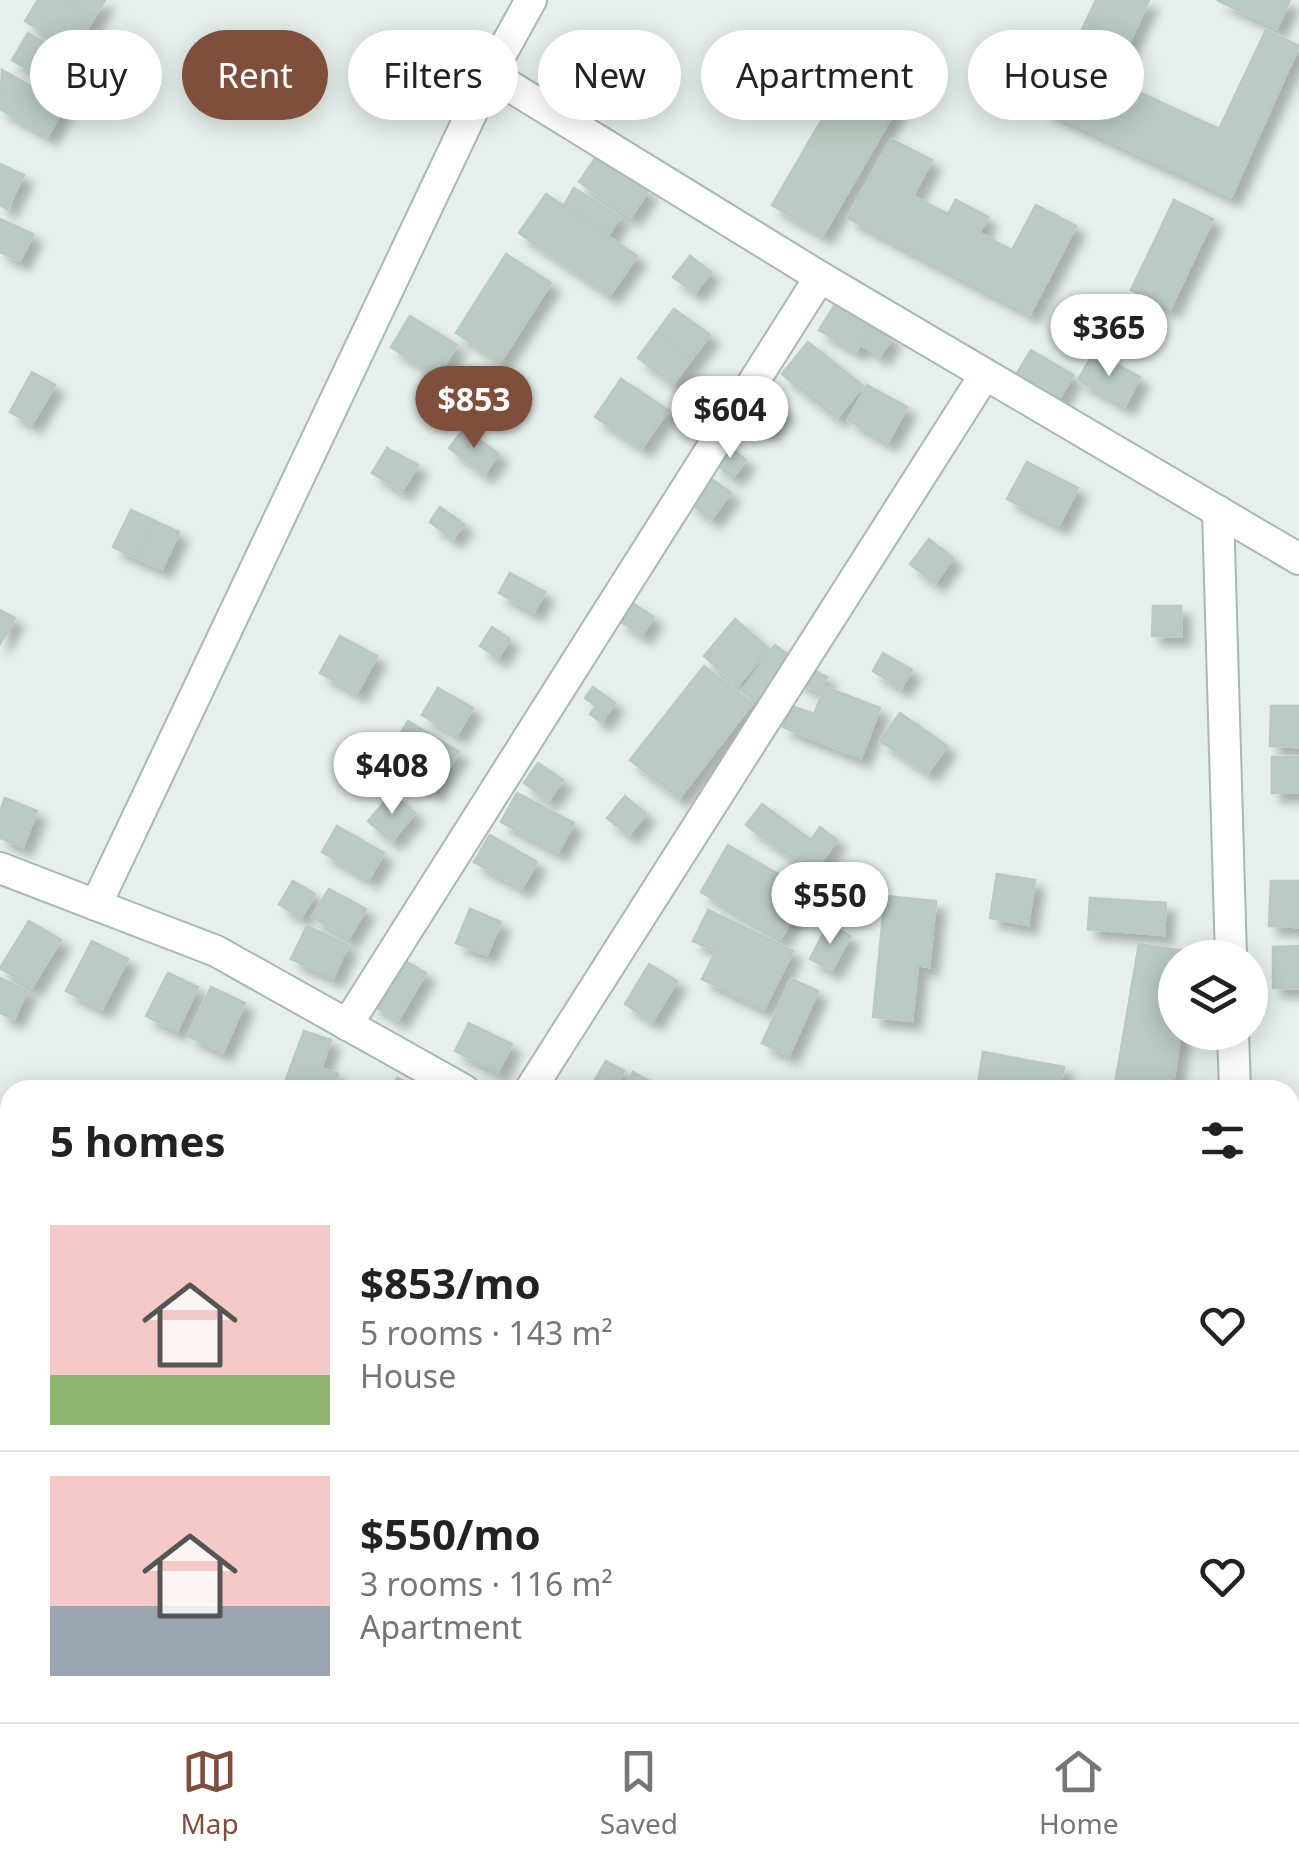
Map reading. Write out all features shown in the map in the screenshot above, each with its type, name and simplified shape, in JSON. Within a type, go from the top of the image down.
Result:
[{"type":"street","points":[[514,30],[530,0]]},
{"type":"street","points":[[518,91],[820,278],[1299,559]]},
{"type":"street","points":[[96,905],[468,120]]},
{"type":"street","points":[[347,1025],[820,278]]},
{"type":"street","points":[[536,1080],[984,376]]},
{"type":"street","points":[[1218,511],[1230,940]]},
{"type":"street","points":[[0,868],[216,952],[446,1080]]},
{"type":"street","points":[[1234,1050],[1235,1080]]},
{"type":"building","points":[[38,0],[67,0],[95,16],[87,30],[41,30],[25,21]]},
{"type":"building","points":[[67,0],[105,0],[95,16]]},
{"type":"building","points":[[1096,0],[1149,0],[1135,30],[1082,30]]},
{"type":"building","points":[[1217,0],[1290,0],[1277,28]]},
{"type":"building","points":[[1266,30],[1299,46],[1231,197],[1065,120],[1144,120],[1144,95],[1219,129]]},
{"type":"building","points":[[28,33],[30,34],[30,70],[12,60]]},
{"type":"building","points":[[2,70],[30,86],[30,120],[57,120],[48,136],[0,109]]},
{"type":"building","points":[[822,120],[890,120],[823,235],[772,205]]},
{"type":"building","points":[[891,139],[932,160],[913,196],[948,214],[956,200],[988,217],[979,233],[1012,250],[1036,205],[1076,226],[1030,314],[848,218]]},
{"type":"building","points":[[596,157],[648,191],[631,217],[579,182]]},
{"type":"building","points":[[0,164],[24,175],[7,209],[0,205]]},
{"type":"building","points":[[574,188],[620,217],[609,234],[564,205]]},
{"type":"building","points":[[546,194],[637,256],[610,295],[519,233]]},
{"type":"building","points":[[1174,200],[1213,219],[1170,309],[1131,290]]},
{"type":"building","points":[[0,219],[33,234],[20,261],[0,252]]},
{"type":"building","points":[[506,254],[551,283],[501,361],[456,333]]},
{"type":"building","points":[[690,256],[711,272],[695,293],[673,277]]},
{"type":"building","points":[[836,303],[872,325],[856,351],[819,330]]},
{"type":"building","points":[[674,309],[710,335],[692,359],[656,333]]},
{"type":"building","points":[[410,316],[457,345],[438,376],[391,347]]},
{"type":"building","points":[[874,327],[892,338],[880,356],[863,346]]},
{"type":"building","points":[[656,333],[692,359],[673,384],[638,358]]},
{"type":"building","points":[[808,342],[863,386],[837,418],[782,374]]},
{"type":"building","points":[[1031,350],[1073,375],[1057,403],[1014,378]]},
{"type":"building","points":[[1094,352],[1140,377],[1125,406],[1078,380]]},
{"type":"building","points":[[32,372],[55,385],[32,424],[10,412]]},
{"type":"building","points":[[621,379],[668,410],[642,448],[595,417]]},
{"type":"building","points":[[867,385],[907,407],[888,442],[848,420]]},
{"type":"building","points":[[767,395],[786,411],[768,433],[749,417]]},
{"type":"building","points":[[464,429],[499,454],[484,474],[449,448]]},
{"type":"building","points":[[726,445],[746,460],[733,477],[713,462]]},
{"type":"building","points":[[387,448],[418,465],[402,491],[372,473]]},
{"type":"building","points":[[1027,462],[1078,488],[1059,525],[1007,499]]},
{"type":"building","points":[[706,475],[731,493],[711,519],[687,501]]},
{"type":"building","points":[[440,507],[464,524],[453,539],[430,522]]},
{"type":"building","points":[[131,510],[155,521],[137,558],[113,547]]},
{"type":"building","points":[[155,521],[179,532],[162,569],[137,558]]},
{"type":"building","points":[[929,539],[953,558],[935,583],[910,564]]},
{"type":"building","points":[[510,573],[545,592],[534,612],[499,593]]},
{"type":"building","points":[[631,602],[654,617],[642,635],[618,620]]},
{"type":"building","points":[[1153,606],[1181,606],[1181,636],[1152,636]]},
{"type":"building","points":[[0,610],[15,618],[0,644]]},
{"type":"building","points":[[735,619],[769,649],[738,685],[704,656]]},
{"type":"building","points":[[492,627],[510,639],[498,658],[480,646]]},
{"type":"building","points":[[340,636],[377,656],[357,693],[320,673]]},
{"type":"building","points":[[775,645],[797,661],[764,706],[742,691]]},
{"type":"building","points":[[883,653],[912,670],[901,688],[873,671]]},
{"type":"building","points":[[803,665],[827,677],[819,692],[796,680]]},
{"type":"building","points":[[704,666],[752,704],[679,798],[630,760]]},
{"type":"building","points":[[593,687],[615,703],[601,722],[590,714],[596,706],[585,698]]},
{"type":"building","points":[[825,687],[880,708],[861,758],[783,727],[792,706],[814,714]]},
{"type":"building","points":[[438,688],[473,708],[457,735],[422,715]]},
{"type":"building","points":[[1271,706],[1299,706],[1299,747],[1270,746]]},
{"type":"building","points":[[900,713],[947,746],[928,773],[880,741]]},
{"type":"building","points":[[408,721],[459,752],[434,793],[383,762]]},
{"type":"building","points":[[1272,757],[1299,757],[1299,792],[1272,793]]},
{"type":"building","points":[[538,763],[563,780],[549,800],[524,783]]},
{"type":"building","points":[[392,793],[415,813],[392,841],[368,821]]},
{"type":"building","points":[[517,793],[574,823],[558,852],[501,822]]},
{"type":"building","points":[[625,796],[646,814],[629,835],[607,818]]},
{"type":"building","points":[[5,798],[37,811],[23,847],[0,838],[0,812]]},
{"type":"building","points":[[762,804],[811,840],[820,827],[837,840],[807,882],[792,871],[799,863],[746,825]]},
{"type":"building","points":[[337,826],[384,853],[369,879],[322,852]]},
{"type":"building","points":[[490,835],[537,862],[522,888],[474,862]]},
{"type":"building","points":[[728,845],[808,892],[781,938],[701,892]]},
{"type":"building","points":[[997,874],[1035,880],[1028,925],[990,918]]},
{"type":"building","points":[[293,881],[315,894],[301,918],[279,904]]},
{"type":"building","points":[[1271,881],[1299,881],[1299,927],[1269,926]]},
{"type":"building","points":[[329,889],[366,909],[349,938],[312,917]]},
{"type":"building","points":[[885,896],[936,901],[929,967],[918,965],[912,1021],[873,1017]]},
{"type":"building","points":[[1090,898],[1166,903],[1164,935],[1088,929]]},
{"type":"building","points":[[470,909],[501,922],[487,955],[456,943]]},
{"type":"building","points":[[708,910],[793,951],[764,1009],[702,979],[716,951],[693,941]]},
{"type":"building","points":[[29,921],[61,940],[32,987],[0,968]]},
{"type":"building","points":[[828,924],[850,936],[832,970],[810,959]]},
{"type":"building","points":[[307,926],[348,945],[333,978],[291,959]]},
{"type":"building","points":[[92,941],[128,959],[102,1009],[66,991]]},
{"type":"building","points":[[1139,944],[1158,947],[1158,1050],[1178,1050],[1174,1080],[1116,1080]]},
{"type":"building","points":[[1299,946],[1299,988],[1273,988],[1273,947]]},
{"type":"building","points":[[398,957],[426,973],[398,1020],[370,1003]]},
{"type":"building","points":[[649,964],[677,981],[653,1021],[625,1004]]},
{"type":"building","points":[[168,973],[198,987],[177,1031],[146,1016]]},
{"type":"building","points":[[0,978],[27,991],[14,1019],[0,1013]]},
{"type":"building","points":[[791,979],[818,991],[789,1055],[762,1043]]},
{"type":"building","points":[[211,987],[245,1003],[223,1052],[188,1036]]},
{"type":"building","points":[[469,1023],[512,1044],[498,1072],[455,1051]]},
{"type":"building","points":[[304,1031],[331,1040],[321,1068],[338,1074],[336,1080],[286,1080]]},
{"type":"building","points":[[983,1052],[1064,1067],[1061,1080],[979,1080]]},
{"type":"building","points":[[606,1061],[624,1071],[619,1080],[595,1080]]},
{"type":"building","points":[[633,1072],[648,1080],[629,1080]]}]
